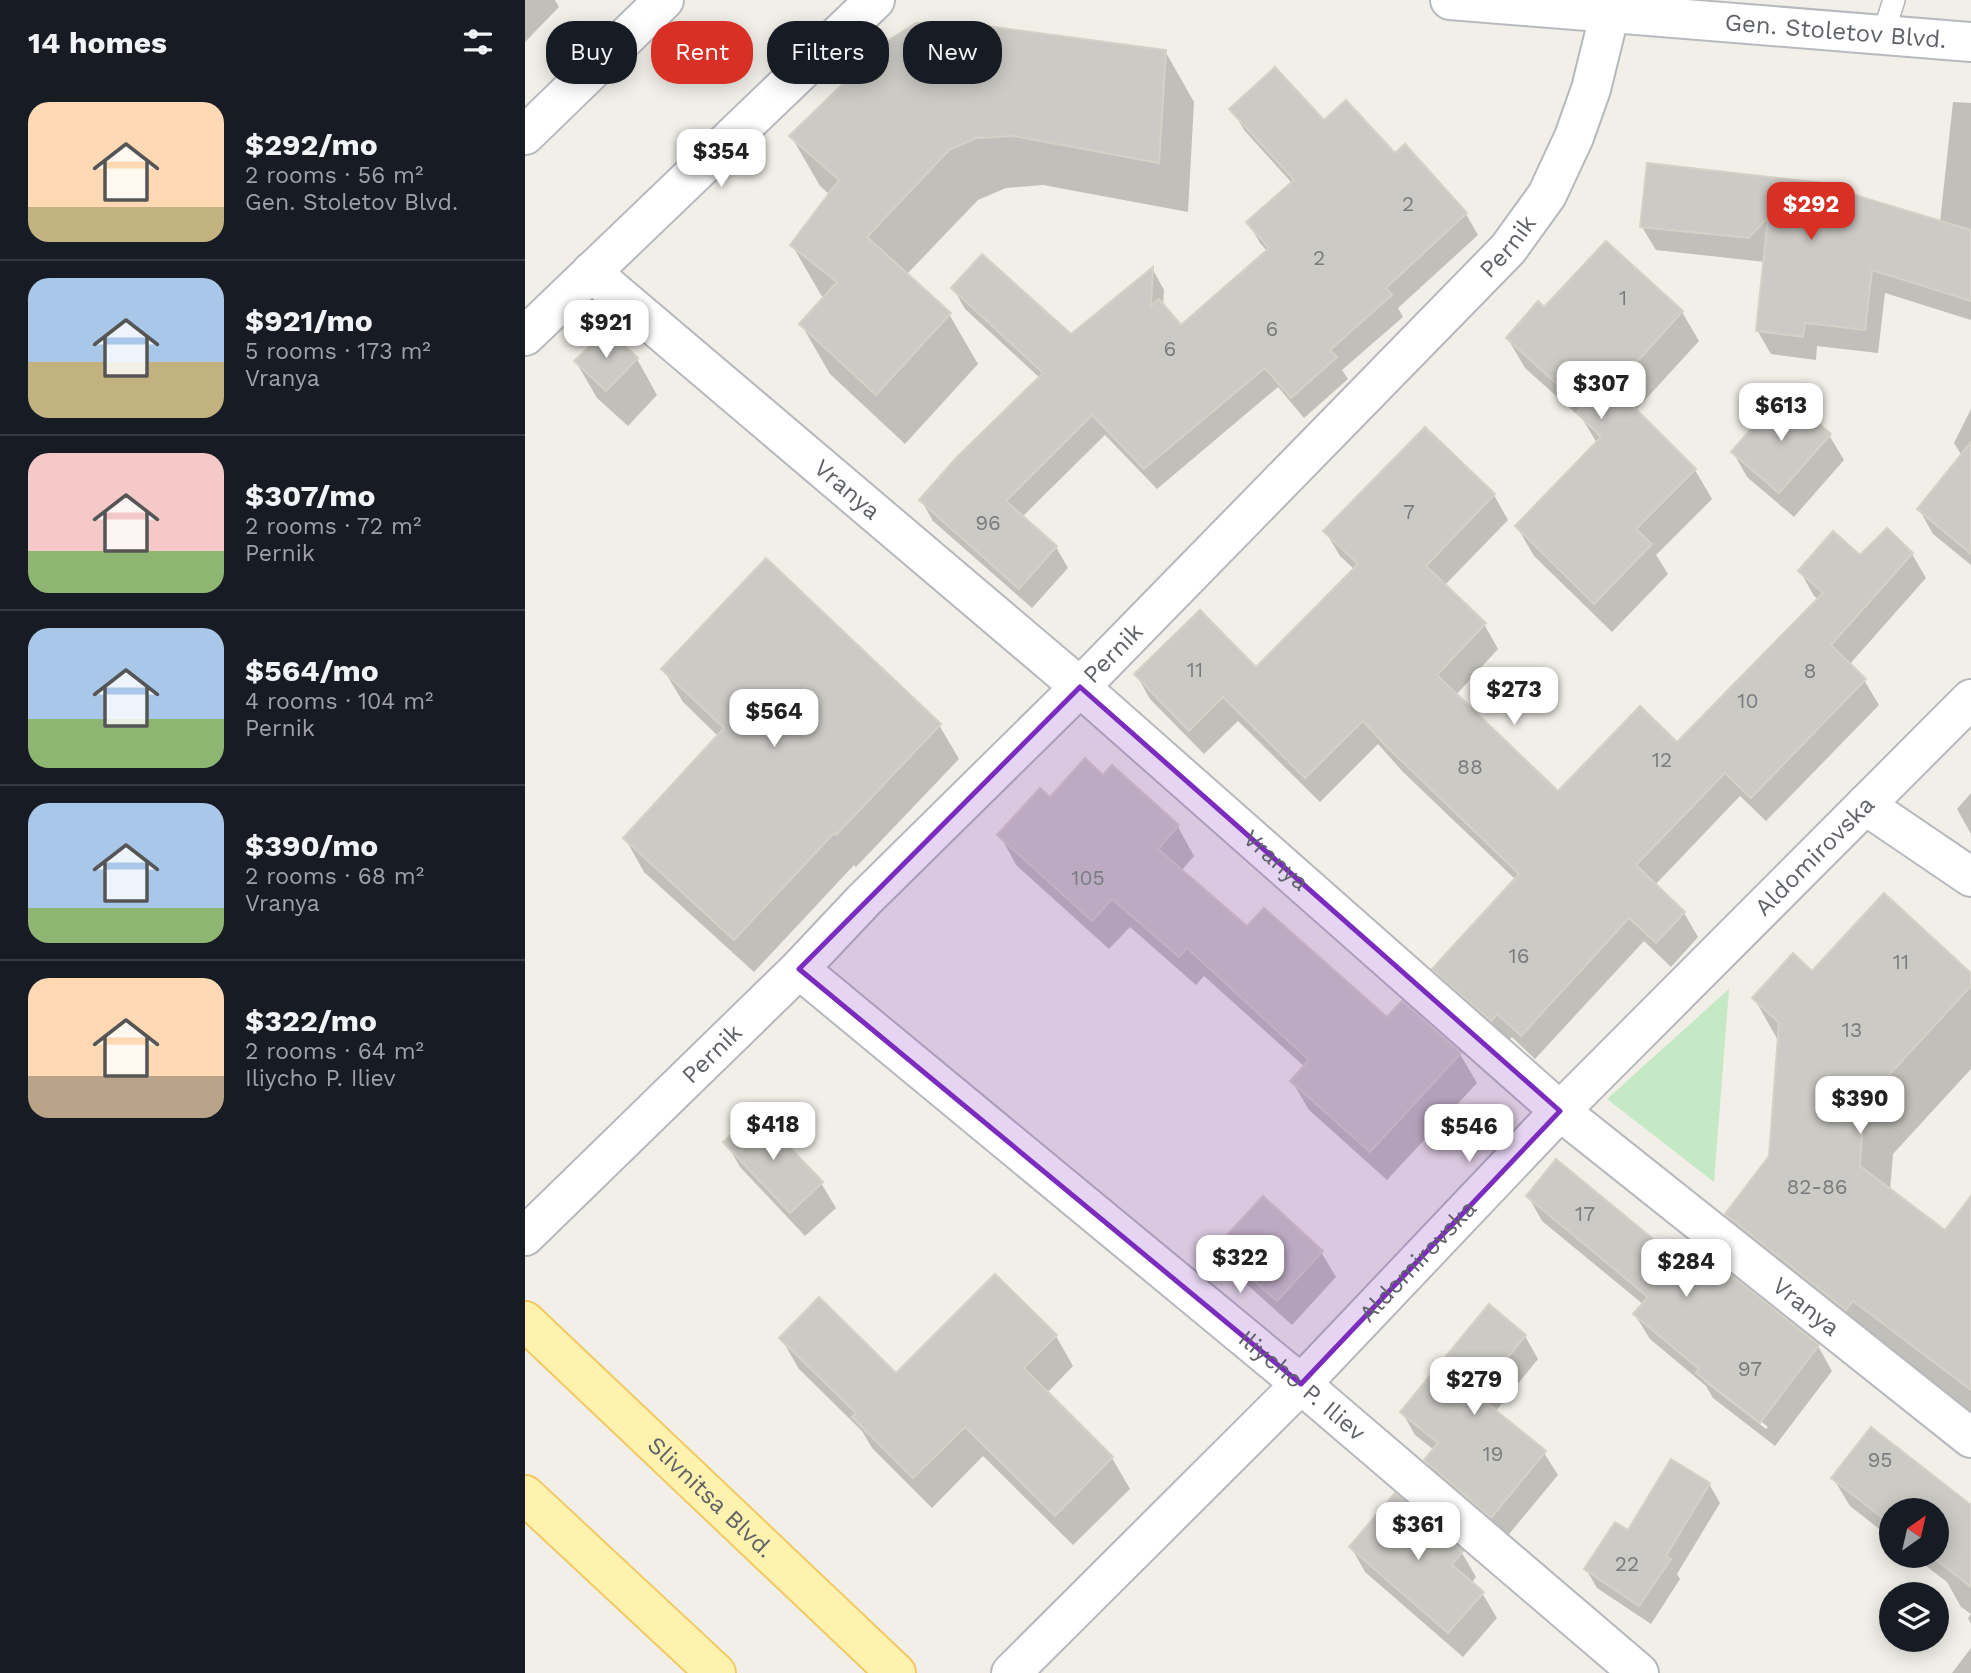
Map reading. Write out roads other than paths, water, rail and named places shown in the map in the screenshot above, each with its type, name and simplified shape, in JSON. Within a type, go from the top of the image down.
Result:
[{"type":"main road","name":"Slivnitsa Blvd.","points":[[525,1321],[895,1673]]},
{"type":"main road","points":[[525,1495],[716,1673]]},
{"type":"street","points":[[525,135],[664,0]]},
{"type":"street","points":[[525,336],[875,0]]},
{"type":"street","name":"Gen. Stoletov Blvd.","points":[[1450,0],[1610,12],[1888,17],[1971,42]]},
{"type":"street","name":"Pernik","points":[[525,1236],[799,969],[864,900],[1080,687],[1508,249],[1547,195],[1574,137],[1591,89],[1610,12]]},
{"type":"street","name":"Vranya","points":[[591,272],[1080,687],[1560,1111],[1971,1438]]},
{"type":"street","name":"Aldomirovska","points":[[1011,1673],[1301,1384],[1560,1111],[1971,699]]},
{"type":"street","points":[[1865,805],[1971,877]]},
{"type":"street","name":"Iliycho P. Iliev","points":[[799,969],[1301,1384],[1627,1669]]}]
